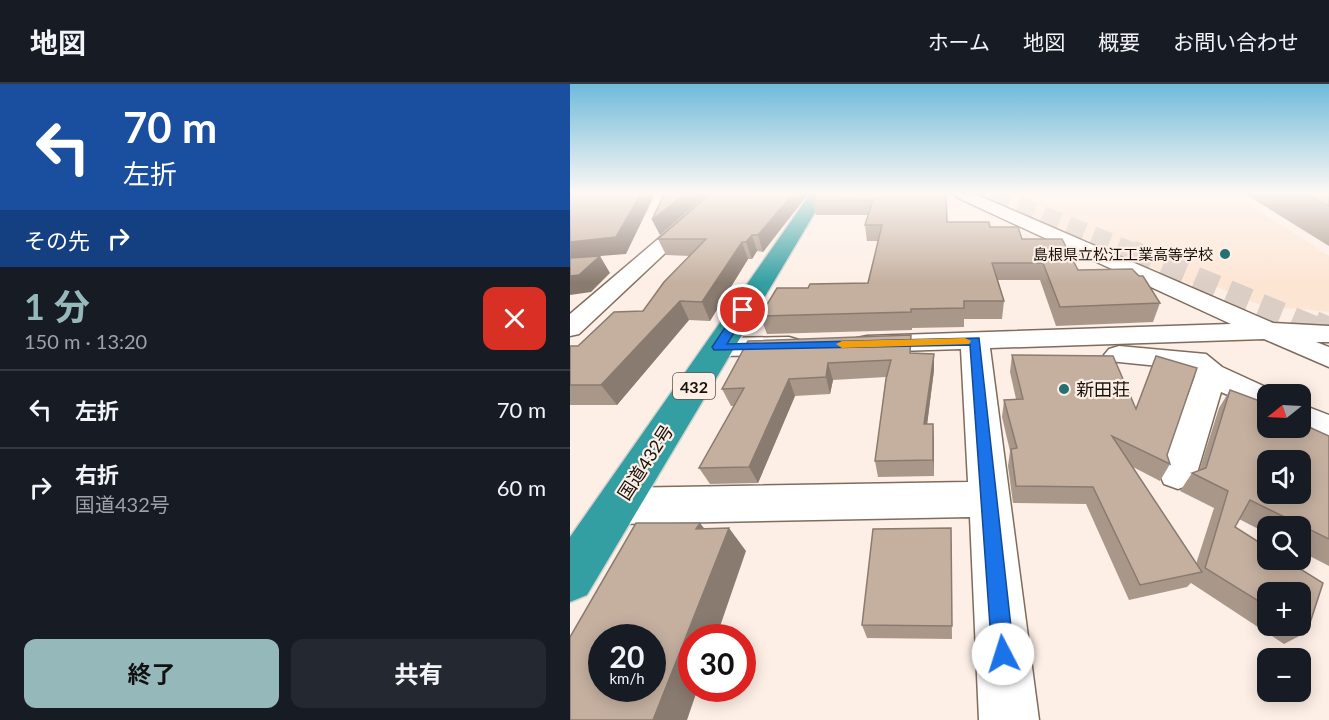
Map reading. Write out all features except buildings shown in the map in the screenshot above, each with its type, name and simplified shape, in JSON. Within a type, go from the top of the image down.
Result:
[{"type":"highway","name":"国道432号","points":[[570,578],[799,224]]},
{"type":"street","points":[[626,268],[682,224]]},
{"type":"street","points":[[1029,224],[1329,358]]},
{"type":"street","points":[[570,328],[609,294],[647,236]]},
{"type":"street","points":[[570,298],[609,294]]},
{"type":"street","points":[[847,344],[1270,331],[1329,334]]},
{"type":"street","points":[[1036,339],[1059,351],[1196,360],[1211,374],[1257,396]]},
{"type":"street","points":[[975,341],[1009,720]]},
{"type":"street","points":[[718,347],[812,345]]},
{"type":"street","points":[[1178,473],[1211,374]]},
{"type":"street","points":[[1311,421],[1329,430]]},
{"type":"street","points":[[617,506],[989,499]]},
{"type":"shaded area","name":"島根県立松江工業高等学校","points":[[1050,224],[1279,224],[1329,256],[1329,312],[1291,308],[1272,310],[1203,281],[1189,284]]},
{"type":"tunnel","points":[[1065,224],[1134,252]]},
{"type":"tunnel","points":[[1131,251],[1316,328]]},
{"type":"tunnel","points":[[1313,326],[1329,333]]},
{"type":"slow traffic","points":[[842,344],[965,341]]},
{"type":"place","name":"島根県立松江工業高等学校","points":[[1225,254]]},
{"type":"place","name":"新田荘","points":[[1064,389]]},
{"type":"route","points":[[743,310],[718,347],[975,341],[1003,654]]}]
